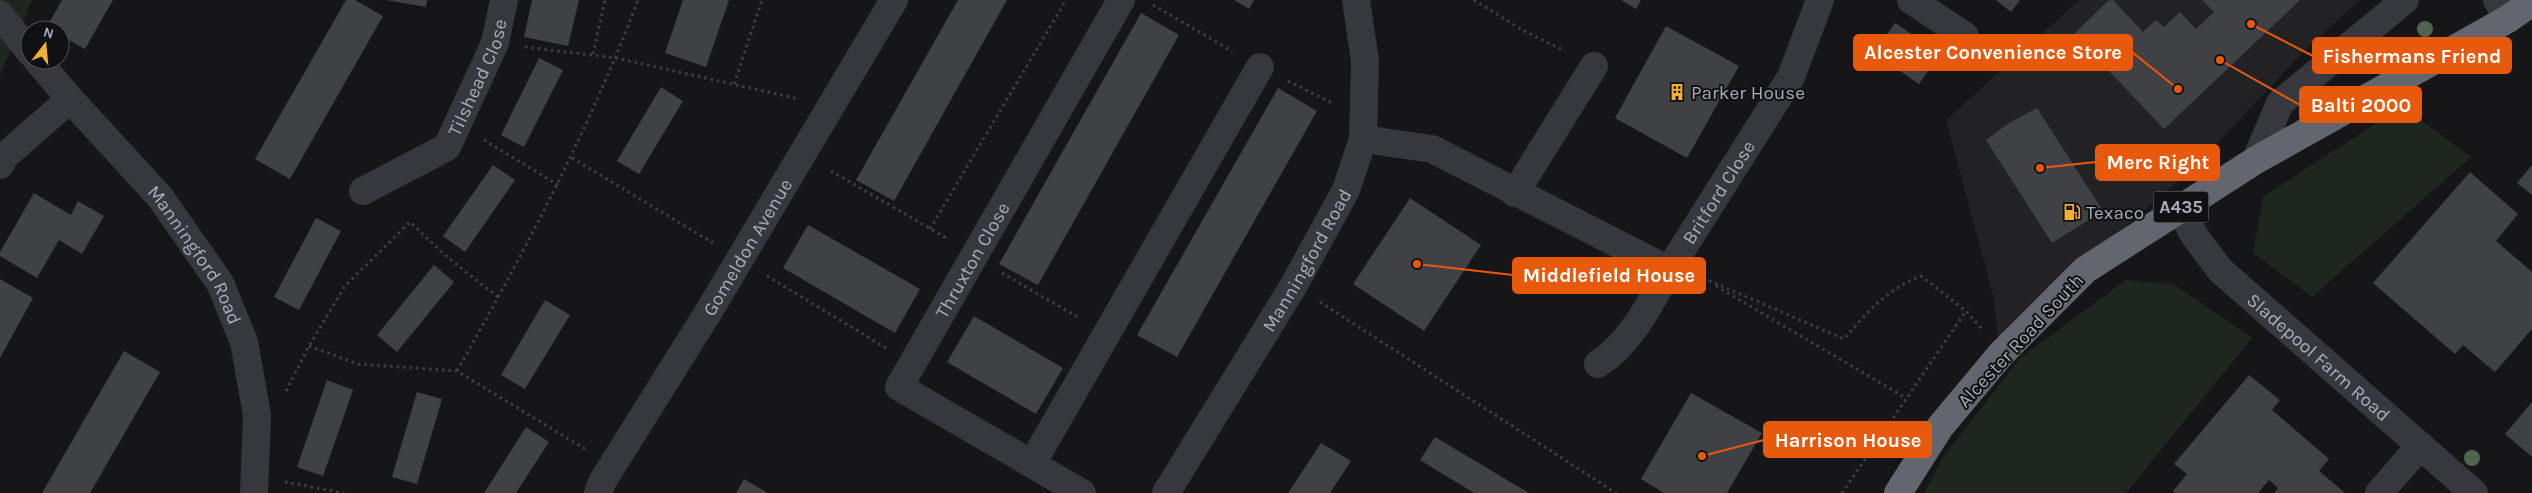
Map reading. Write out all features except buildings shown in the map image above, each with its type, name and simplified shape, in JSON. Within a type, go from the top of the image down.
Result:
[{"type":"highway","name":"Alcester Road South","points":[[1898,493],[1940,427],[2001,354],[2085,270],[2179,208],[2503,9],[2532,2]]},
{"type":"street","name":"Tilshead Close","points":[[363,191],[447,147],[495,43],[504,0]]},
{"type":"street","name":"Gomeldon Avenue","points":[[598,493],[612,466],[740,259],[894,0]]},
{"type":"street","name":"Thruxton Close","points":[[1082,493],[1033,462],[899,387],[1120,0]]},
{"type":"street","name":"Manningford Road","points":[[1166,493],[1294,286],[1346,190],[1363,139],[1365,62],[1356,0]]},
{"type":"street","name":"Britford Close","points":[[1598,364],[1616,352],[1636,325],[1791,77],[1820,0]]},
{"type":"street","points":[[1912,0],[1965,36]]},
{"type":"street","points":[[2256,160],[2280,103],[2405,0]]},
{"type":"street","points":[[0,14],[20,39]]},
{"type":"street","points":[[1515,193],[1594,66]]},
{"type":"street","points":[[1033,462],[1260,67]]},
{"type":"street","name":"Manningford Road","points":[[45,70],[70,100],[160,198],[220,283],[246,351],[257,415],[255,484]]},
{"type":"street","points":[[0,165],[5,156],[70,100]]},
{"type":"street","points":[[1363,139],[1432,150],[1669,270]]},
{"type":"street","name":"Sladepool Farm Road","points":[[2179,208],[2194,235],[2220,270],[2474,493]]},
{"type":"street","points":[[2379,493],[2420,446]]},
{"type":"path","points":[[593,54],[605,0]]},
{"type":"path","points":[[457,372],[499,298],[572,158],[616,58],[638,0]]},
{"type":"path","points":[[734,84],[762,0]]},
{"type":"path","points":[[930,229],[1066,0]]},
{"type":"path","points":[[1474,0],[1524,31],[1594,66]]},
{"type":"path","points":[[495,43],[616,58],[831,106]]},
{"type":"path","points":[[458,124],[558,185]]},
{"type":"path","points":[[802,154],[976,254],[1008,276],[1107,334]]},
{"type":"path","points":[[572,158],[912,364]]},
{"type":"path","points":[[283,396],[309,346],[345,286],[410,222],[446,256],[499,298]]},
{"type":"path","points":[[1669,270],[1703,278],[1844,339],[1873,306],[1899,285],[1921,276],[1966,310],[2001,354]]},
{"type":"path","points":[[1703,278],[1906,398]]},
{"type":"path","points":[[1294,286],[1616,493]]},
{"type":"path","points":[[1842,493],[1966,310]]},
{"type":"path","points":[[309,346],[358,364],[457,372],[612,466]]},
{"type":"path","points":[[255,484],[344,493]]},
{"type":"shaded area","points":[[0,0],[32,0],[23,20],[20,20],[20,28],[0,75]]},
{"type":"shaded area","points":[[2079,0],[2360,0],[2306,49],[2197,165],[1998,337],[1994,299],[1946,120]]},
{"type":"shaded area","points":[[2402,106],[2471,157],[2312,297],[2253,253],[2263,197]]},
{"type":"shaded area","points":[[2126,280],[2174,284],[2252,338],[2126,493],[1924,493],[1944,456],[2020,358]]},
{"type":"place","name":"Fishermans Friend","points":[[2251,24]]},
{"type":"place","name":"Balti 2000","points":[[2220,60]]},
{"type":"place","name":"Alcester Convenience Store","points":[[2178,89]]},
{"type":"place","name":"Parker House","points":[[1677,92]]},
{"type":"place","name":"Merc Right","points":[[2040,168]]},
{"type":"place","name":"Texaco","points":[[2072,212]]},
{"type":"place","name":"Middlefield House","points":[[1417,264]]},
{"type":"place","name":"Harrison House","points":[[1702,456]]}]
